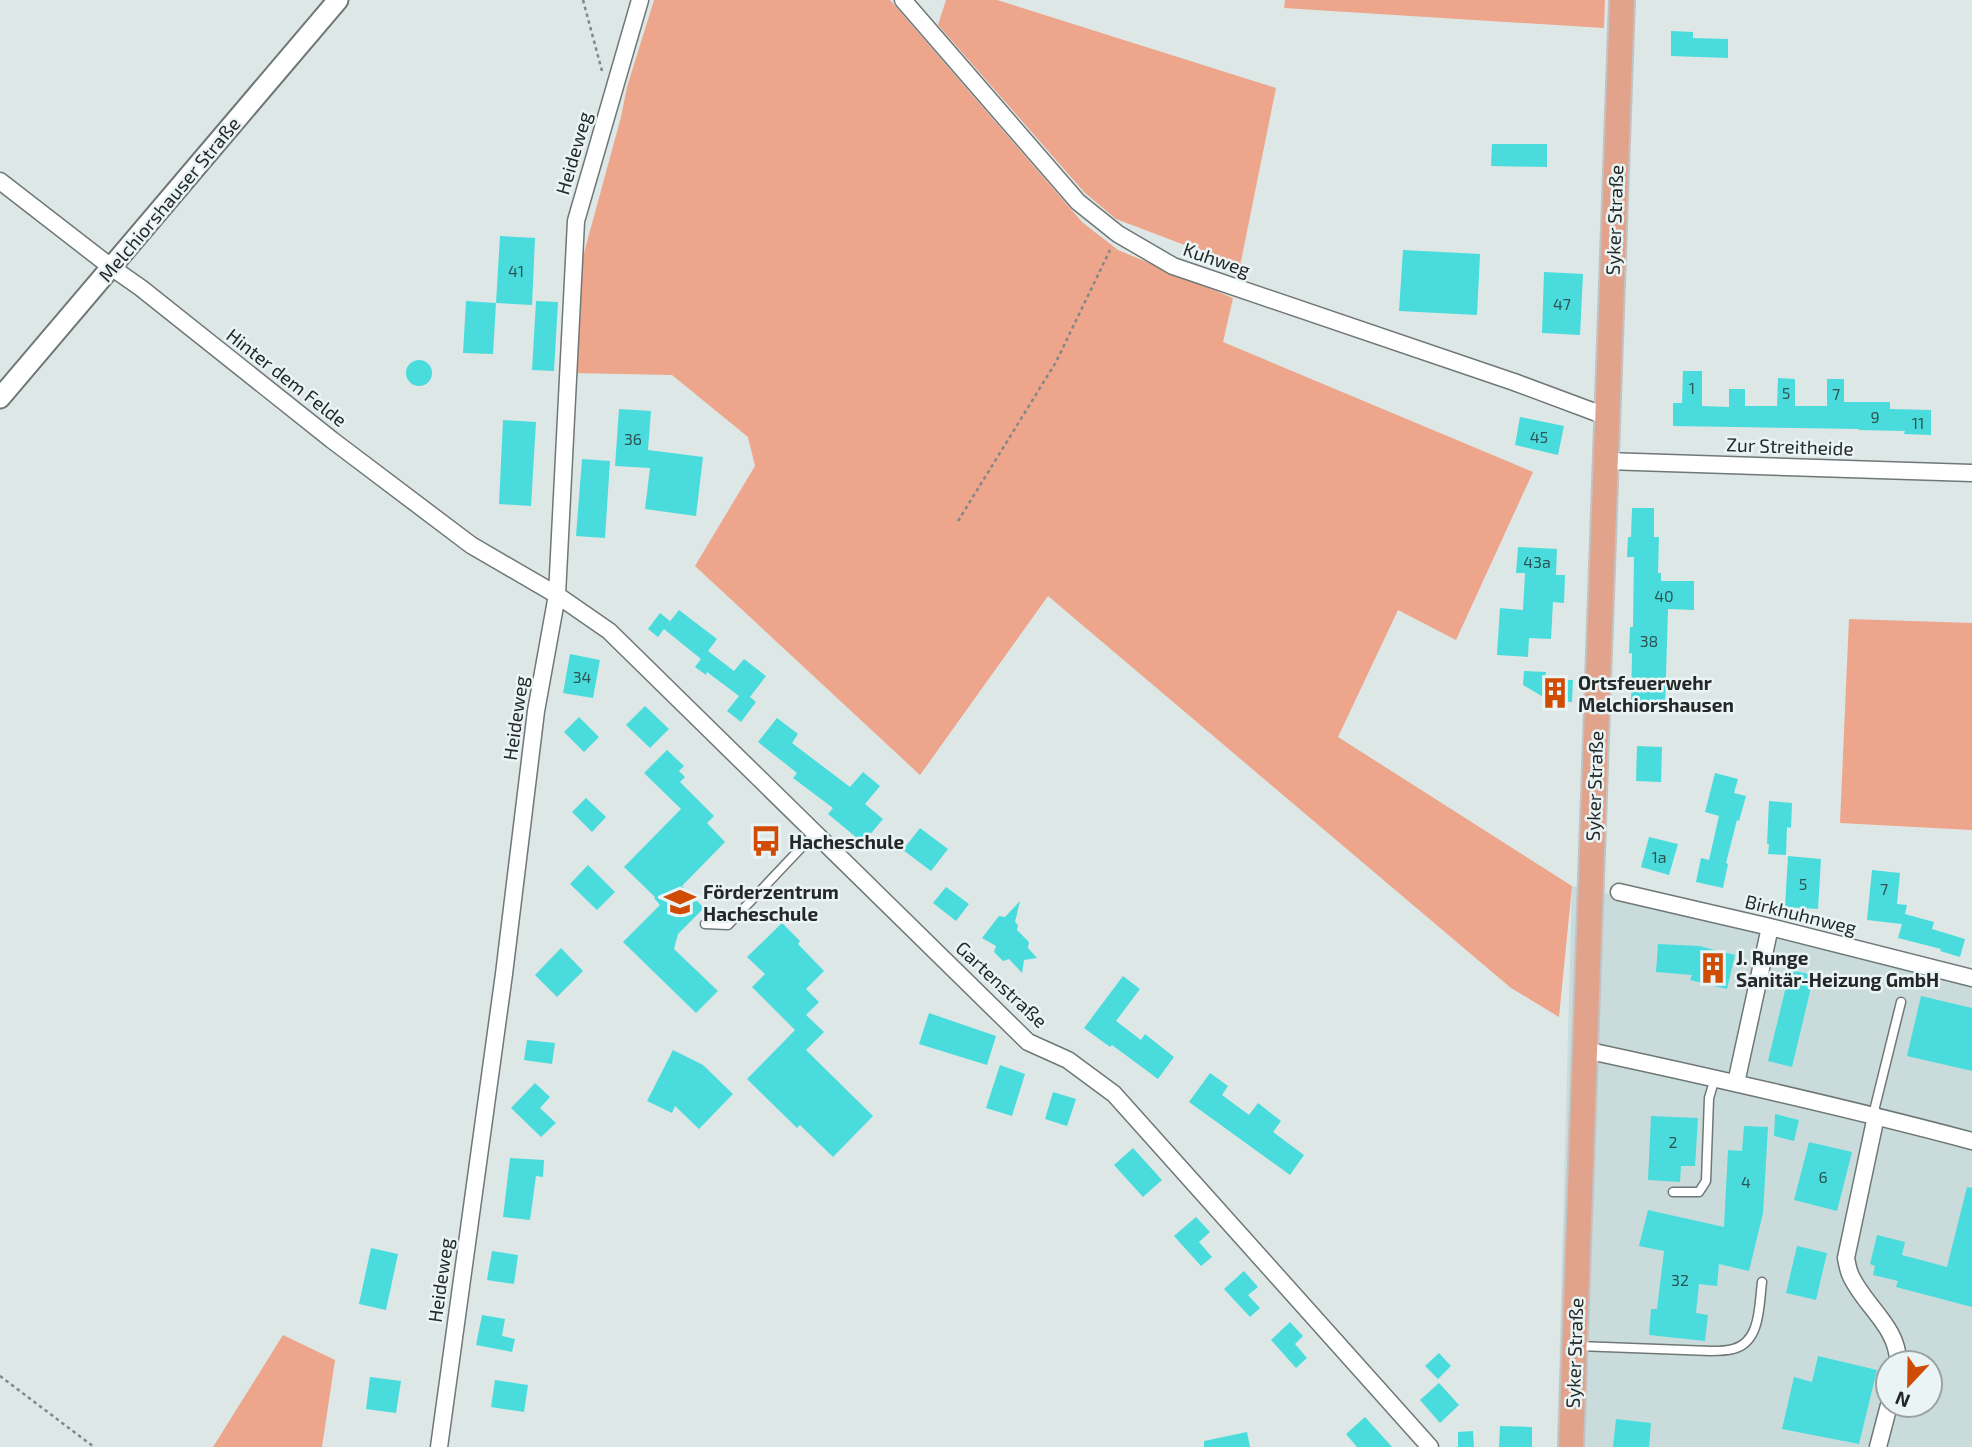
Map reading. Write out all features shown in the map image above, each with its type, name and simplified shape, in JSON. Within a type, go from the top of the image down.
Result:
[{"type":"main road","name":"Syker Straße","points":[[1571,1447],[1622,0]]},
{"type":"street","name":"Melchiorshauser Straße","points":[[0,398],[338,0]]},
{"type":"street","name":"Heideweg","points":[[439,1447],[504,974],[536,711],[557,595],[576,221],[640,0]]},
{"type":"street","name":"Kuhweg","points":[[904,0],[1078,202],[1118,234],[1173,266],[1608,416]]},
{"type":"street","name":"Hinter dem Felde","points":[[0,181],[471,545],[557,595]]},
{"type":"street","name":"Zur Streitheide","points":[[1606,461],[1972,473]]},
{"type":"street","name":"Gartenstraße","points":[[557,595],[610,631],[1028,1042],[1068,1060],[1114,1094],[1430,1447]]},
{"type":"street","name":"Birkhuhnweg","points":[[1619,892],[1972,978]]},
{"type":"street","points":[[1736,1083],[1770,927]]},
{"type":"street","points":[[1585,1049],[1972,1141]]},
{"type":"street","points":[[1875,1116],[1846,1258],[1850,1275],[1891,1333],[1897,1349]]},
{"type":"street","points":[[1878,1447],[1885,1419]]},
{"type":"lane","points":[[705,924],[728,926],[816,832]]},
{"type":"lane","points":[[1875,1116],[1902,1002]]},
{"type":"lane","points":[[1674,1192],[1699,1192],[1706,1181],[1709,1098],[1715,1078]]},
{"type":"lane","points":[[1575,1346],[1711,1351],[1740,1347],[1757,1325],[1762,1282]]},
{"type":"path","points":[[583,0],[610,99]]},
{"type":"path","points":[[958,521],[1056,362],[1118,234]]},
{"type":"path","points":[[0,1376],[94,1447]]},
{"type":"shaded area","points":[[654,0],[890,0],[1082,222],[1118,250],[1233,298],[1223,342],[1533,472],[1456,640],[1398,610],[1338,737],[1572,886],[1559,1017],[1511,988],[1048,596],[920,775],[695,566],[755,466],[748,437],[672,375],[573,373],[581,264],[627,87]]},
{"type":"shaded area","points":[[946,0],[997,0],[1276,88],[1240,266],[1116,219],[1084,192],[938,25]]},
{"type":"shaded area","points":[[1285,0],[1605,0],[1604,28],[1284,8]]},
{"type":"shaded area","points":[[1849,619],[1972,623],[1972,830],[1840,823]]},
{"type":"shaded area","points":[[1572,886],[1972,969],[1972,1447],[1557,1447]]},
{"type":"shaded area","points":[[283,1335],[335,1360],[322,1447],[213,1447]]},
{"type":"building","points":[[1671,31],[1693,32],[1693,38],[1728,39],[1728,58],[1671,56]]},
{"type":"building","points":[[1492,144],[1547,144],[1547,167],[1491,166]]},
{"type":"building","points":[[500,236],[535,238],[532,305],[496,303]]},
{"type":"building","points":[[1403,250],[1480,254],[1477,315],[1399,311]]},
{"type":"building","points":[[1544,272],[1583,274],[1580,335],[1542,333]]},
{"type":"building","points":[[466,301],[496,303],[493,354],[463,353]]},
{"type":"building","points":[[536,301],[558,302],[554,371],[532,370]]},
{"type":"building","points":[[419,360],[428,364],[432,373],[428,382],[419,386],[410,382],[406,373],[410,364]]},
{"type":"building","points":[[1683,371],[1702,371],[1702,406],[1729,407],[1729,389],[1745,389],[1745,406],[1777,406],[1778,378],[1795,379],[1795,406],[1827,406],[1827,379],[1844,379],[1844,402],[1890,402],[1890,409],[1931,410],[1931,435],[1859,429],[1673,426],[1673,403],[1682,403]]},
{"type":"building","points":[[619,409],[651,411],[648,450],[703,457],[696,516],[645,509],[650,468],[615,466]]},
{"type":"building","points":[[1520,417],[1564,426],[1558,455],[1515,445]]},
{"type":"building","points":[[503,420],[536,422],[531,506],[499,504]]},
{"type":"building","points":[[582,459],[610,461],[605,538],[576,536]]},
{"type":"building","points":[[1632,508],[1654,508],[1654,537],[1659,537],[1658,573],[1661,573],[1661,581],[1694,581],[1694,610],[1668,609],[1665,708],[1631,707],[1632,653],[1629,654],[1630,627],[1633,627],[1634,557],[1627,557]]},
{"type":"building","points":[[1518,547],[1557,549],[1556,575],[1565,575],[1564,603],[1553,602],[1551,639],[1529,638],[1528,657],[1497,655],[1500,608],[1523,610],[1525,573],[1516,573]]},
{"type":"building","points":[[679,610],[717,639],[708,651],[734,671],[744,659],[766,676],[750,697],[756,702],[741,722],[727,711],[739,696],[707,672],[706,675],[695,667],[701,659],[664,629]]},
{"type":"building","points":[[660,613],[670,621],[658,637],[648,629]]},
{"type":"building","points":[[570,654],[600,660],[593,698],[563,693]]},
{"type":"building","name":"Ortsfeuerwehr Melchiorshausen","points":[[1524,671],[1546,672],[1545,679],[1573,680],[1572,702],[1550,701],[1523,685]]},
{"type":"building","points":[[645,706],[669,729],[650,748],[626,725]]},
{"type":"building","points":[[579,717],[599,737],[584,752],[564,732]]},
{"type":"building","points":[[777,718],[798,734],[792,743],[850,787],[863,772],[880,786],[865,804],[883,819],[863,843],[828,814],[833,808],[793,778],[797,773],[758,742]]},
{"type":"building","points":[[1637,746],[1662,747],[1661,782],[1636,781]]},
{"type":"building","points":[[667,750],[684,766],[679,771],[685,777],[680,782],[714,816],[707,823],[725,842],[682,886],[704,908],[678,934],[674,949],[718,991],[696,1013],[623,942],[660,905],[624,867],[681,809],[644,773]]},
{"type":"building","points":[[1715,773],[1738,779],[1734,793],[1746,796],[1726,863],[1728,864],[1723,888],[1696,882],[1701,858],[1709,860],[1719,816],[1705,812]]},
{"type":"building","points":[[586,798],[606,817],[592,832],[572,812]]},
{"type":"building","points":[[1769,801],[1792,803],[1791,828],[1787,827],[1786,855],[1768,854]]},
{"type":"building","points":[[920,828],[948,849],[931,871],[903,850]]},
{"type":"building","points":[[1649,837],[1678,844],[1669,875],[1641,867]]},
{"type":"building","points":[[1788,856],[1821,859],[1818,909],[1785,907]]},
{"type":"building","points":[[588,865],[615,892],[597,910],[570,884]]},
{"type":"building","points":[[1872,870],[1900,873],[1897,904],[1907,905],[1905,914],[1934,922],[1932,929],[1965,939],[1960,957],[1898,938],[1902,924],[1867,920]]},
{"type":"building","points":[[946,887],[969,904],[956,921],[933,903]]},
{"type":"building","points":[[1020,901],[1015,922],[1018,925],[1017,930],[1029,942],[1028,948],[1037,958],[1024,960],[1022,973],[1009,959],[1003,961],[994,952],[996,946],[982,938],[999,916],[1005,917]]},
{"type":"building","points":[[782,923],[824,971],[806,989],[819,1002],[806,1015],[824,1032],[806,1050],[873,1116],[833,1157],[800,1125],[797,1128],[747,1079],[795,1030],[752,987],[765,974],[747,957]]},
{"type":"building","name":"J. Runge Sanitär-Heizung GmbH","points":[[1658,944],[1699,946],[1735,955],[1727,989],[1690,980],[1692,975],[1656,972]]},
{"type":"building","points":[[561,948],[583,971],[557,997],[535,975]]},
{"type":"building","points":[[1790,970],[1814,975],[1792,1067],[1768,1061]]},
{"type":"building","points":[[1123,976],[1140,989],[1116,1021],[1141,1040],[1145,1034],[1174,1057],[1158,1079],[1084,1028]]},
{"type":"building","points":[[1921,996],[1972,1008],[1972,1071],[1907,1056]]},
{"type":"building","points":[[929,1013],[996,1036],[987,1065],[919,1044]]},
{"type":"building","points":[[527,1040],[555,1043],[552,1064],[524,1060]]},
{"type":"building","points":[[673,1050],[703,1065],[733,1094],[699,1129],[675,1106],[672,1113],[647,1101]]},
{"type":"building","points":[[1000,1065],[1025,1074],[1012,1116],[986,1108]]},
{"type":"building","points":[[1210,1073],[1228,1086],[1222,1095],[1249,1115],[1258,1103],[1281,1121],[1273,1132],[1304,1155],[1290,1175],[1189,1102]]},
{"type":"building","points":[[535,1083],[550,1097],[540,1108],[556,1123],[541,1137],[511,1108]]},
{"type":"building","points":[[1053,1092],[1076,1099],[1067,1126],[1045,1119]]},
{"type":"building","points":[[1775,1114],[1799,1120],[1794,1141],[1774,1136]]},
{"type":"building","points":[[1651,1116],[1698,1118],[1695,1166],[1681,1166],[1680,1182],[1648,1180]]},
{"type":"building","points":[[1744,1126],[1768,1127],[1763,1213],[1749,1271],[1719,1264],[1717,1286],[1699,1284],[1696,1313],[1708,1315],[1705,1341],[1649,1335],[1651,1309],[1657,1309],[1664,1251],[1639,1246],[1648,1210],[1724,1227],[1728,1150],[1742,1151]]},
{"type":"building","points":[[1809,1142],[1852,1152],[1837,1211],[1794,1200]]},
{"type":"building","points":[[1133,1148],[1162,1180],[1143,1197],[1114,1165]]},
{"type":"building","points":[[510,1158],[544,1160],[543,1177],[536,1176],[530,1220],[503,1217]]},
{"type":"building","points":[[1967,1187],[1972,1188],[1972,1307],[1896,1287],[1898,1281],[1873,1275],[1875,1266],[1870,1264],[1877,1235],[1905,1242],[1902,1255],[1947,1267]]},
{"type":"building","points":[[1196,1217],[1210,1232],[1199,1242],[1212,1257],[1201,1266],[1174,1236]]},
{"type":"building","points":[[1797,1246],[1827,1253],[1816,1300],[1786,1293]]},
{"type":"building","points":[[371,1248],[398,1254],[386,1310],[359,1304]]},
{"type":"building","points":[[492,1251],[518,1255],[514,1284],[487,1280]]},
{"type":"building","points":[[1244,1271],[1258,1287],[1248,1295],[1260,1308],[1250,1317],[1224,1289]]},
{"type":"building","points":[[482,1315],[505,1319],[502,1336],[515,1339],[512,1352],[476,1345]]},
{"type":"building","points":[[1290,1322],[1303,1336],[1295,1344],[1307,1358],[1296,1368],[1271,1340]]},
{"type":"building","points":[[1439,1353],[1451,1366],[1438,1379],[1425,1366]]},
{"type":"building","points":[[1818,1356],[1874,1369],[1874,1382],[1859,1444],[1782,1429],[1794,1377],[1812,1382]]},
{"type":"building","points":[[370,1377],[401,1381],[396,1413],[366,1409]]},
{"type":"building","points":[[495,1380],[528,1385],[524,1412],[491,1407]]},
{"type":"building","points":[[1439,1383],[1459,1405],[1440,1423],[1420,1400]]},
{"type":"building","points":[[1365,1417],[1392,1447],[1357,1447],[1346,1434]]},
{"type":"building","points":[[1616,1419],[1651,1423],[1649,1447],[1613,1447]]},
{"type":"building","points":[[1500,1426],[1532,1427],[1532,1447],[1499,1447]]},
{"type":"building","points":[[1473,1431],[1474,1447],[1458,1447],[1458,1432]]},
{"type":"building","points":[[1247,1432],[1250,1447],[1204,1447],[1204,1441]]},
{"type":"place","name":"Ortsfeuerwehr Melchiorshausen","points":[[1555,693]]},
{"type":"place","name":"Hacheschule","points":[[766,841]]},
{"type":"place","name":"Förderzentrum Hacheschule","points":[[680,902]]},
{"type":"place","name":"J. Runge Sanitär-Heizung GmbH","points":[[1713,968]]}]
